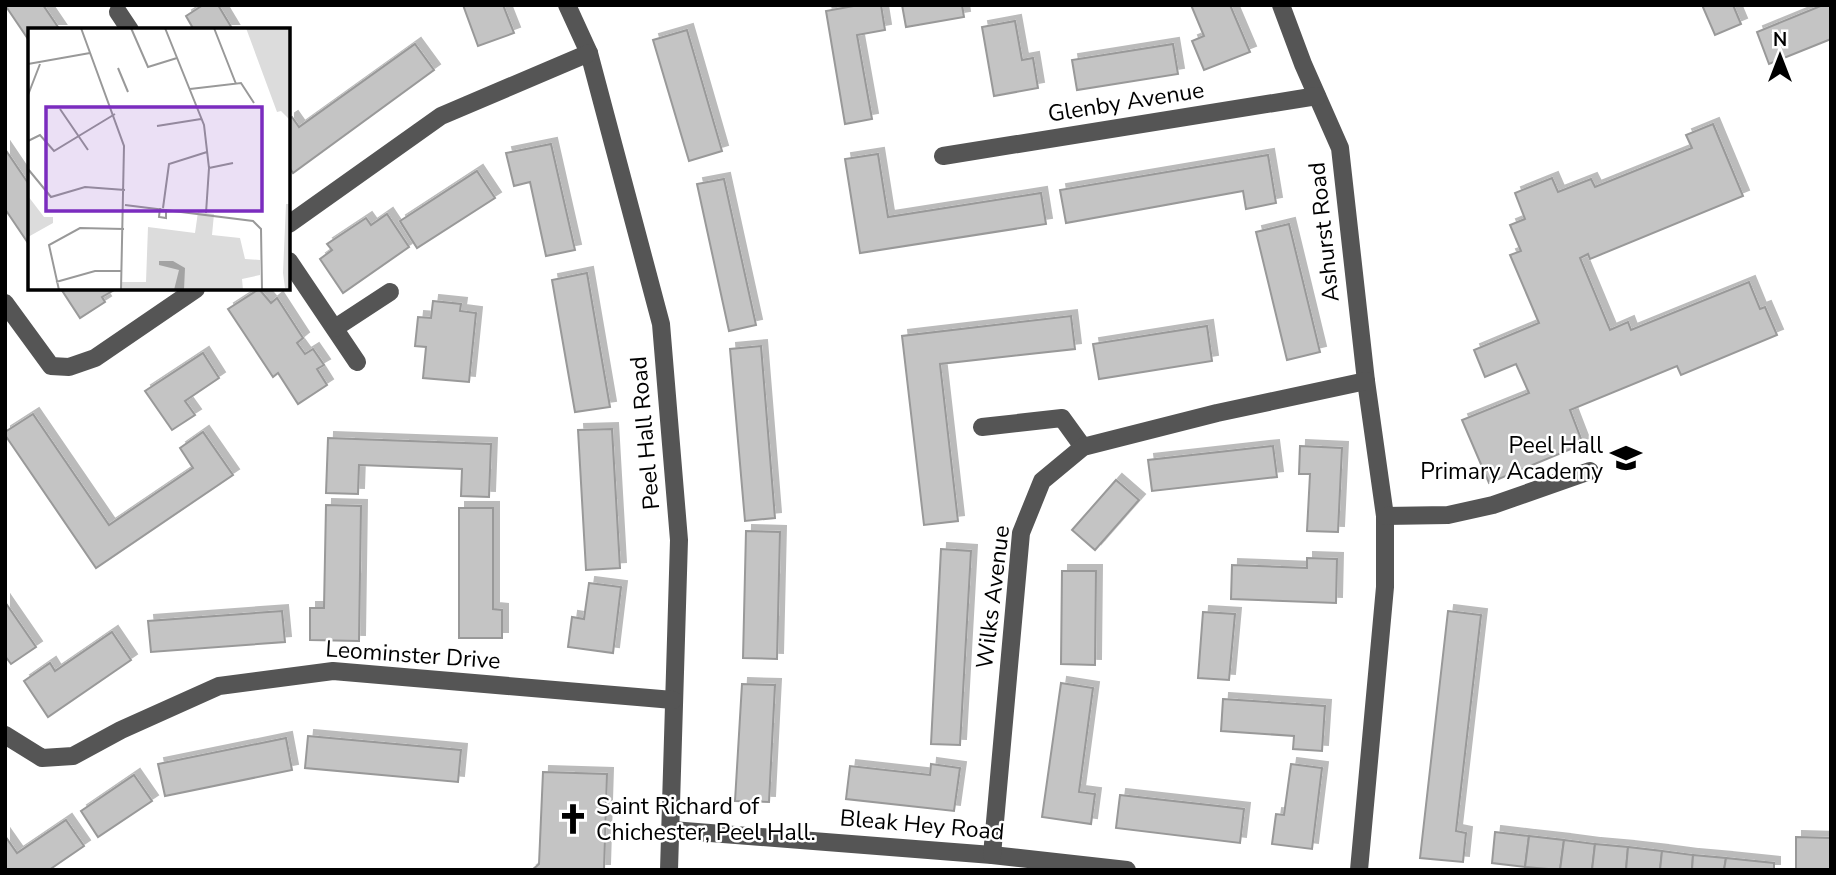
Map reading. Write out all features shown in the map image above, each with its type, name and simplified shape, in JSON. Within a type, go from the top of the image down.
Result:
[{"type":"street","name":"Peel Hall Road","points":[[567,5],[589,53],[660,324],[679,540],[669,870]]},
{"type":"street","name":"Ashurst Road","points":[[1281,5],[1340,148],[1366,381],[1385,516],[1385,587],[1359,870]]},
{"type":"street","points":[[118,12],[129,28]]},
{"type":"street","points":[[290,223],[441,116],[589,53]]},
{"type":"street","name":"Glenby Avenue","points":[[943,156],[1317,96]]},
{"type":"street","points":[[290,262],[357,362]]},
{"type":"street","points":[[5,303],[51,366],[69,367],[95,358],[195,290]]},
{"type":"street","points":[[335,328],[390,292]]},
{"type":"street","name":"Wilks Avenue","points":[[992,855],[1021,533],[1042,481],[1083,447],[1217,413],[1366,381]]},
{"type":"street","points":[[982,427],[1062,418],[1083,447]]},
{"type":"street","points":[[1385,516],[1448,515],[1493,505],[1590,471]]},
{"type":"street","name":"Leominster Drive","points":[[5,735],[42,758],[73,756],[121,730],[219,685],[333,671],[673,700]]},
{"type":"street","name":"Bleak Hey Road","points":[[672,830],[968,862],[992,855],[1021,864],[1127,870]]},
{"type":"building","points":[[5,5],[43,5],[59,28],[28,28],[28,39]]},
{"type":"building","points":[[203,5],[218,5],[232,28],[193,28],[186,16]]},
{"type":"building","points":[[463,5],[503,5],[514,33],[478,46]]},
{"type":"building","points":[[859,5],[881,5],[885,30],[857,35],[872,119],[845,124],[826,11]]},
{"type":"building","points":[[902,5],[962,5],[964,17],[906,27]]},
{"type":"building","points":[[1191,5],[1230,5],[1250,52],[1204,70],[1192,41],[1204,36]]},
{"type":"building","points":[[1702,5],[1733,5],[1741,24],[1715,35]]},
{"type":"building","points":[[1823,5],[1831,5],[1831,39],[1769,64],[1757,32]]},
{"type":"building","points":[[1015,21],[1022,60],[1033,58],[1038,88],[994,96],[982,27]]},
{"type":"building","points":[[687,30],[722,151],[689,161],[653,40]]},
{"type":"building","points":[[415,44],[434,70],[293,173],[290,168],[290,118],[292,117],[299,127]]},
{"type":"building","points":[[1173,44],[1178,74],[1077,90],[1072,60]]},
{"type":"building","points":[[1713,124],[1743,196],[1590,259],[1588,254],[1580,258],[1610,330],[1628,322],[1631,330],[1749,282],[1760,309],[1765,307],[1777,335],[1681,375],[1677,366],[1570,410],[1583,444],[1489,483],[1462,420],[1529,393],[1516,364],[1485,377],[1474,350],[1539,323],[1510,255],[1521,251],[1510,225],[1525,219],[1515,193],[1552,178],[1558,192],[1591,179],[1595,187],[1692,148],[1686,135]]},
{"type":"building","points":[[551,144],[575,250],[546,256],[530,182],[514,186],[506,153]]},
{"type":"building","points":[[5,149],[28,183],[28,243],[5,209]]},
{"type":"building","points":[[878,154],[888,217],[1041,193],[1046,224],[860,253],[845,159]]},
{"type":"building","points":[[1268,155],[1276,203],[1246,209],[1243,191],[1066,223],[1060,190]]},
{"type":"building","points":[[477,171],[495,198],[417,248],[400,221]]},
{"type":"building","points":[[724,179],[756,325],[729,331],[697,184]]},
{"type":"building","points":[[387,214],[409,247],[343,293],[320,259],[332,250],[327,244],[366,218],[371,225]]},
{"type":"building","points":[[1289,224],[1320,352],[1287,360],[1256,232]]},
{"type":"building","points":[[587,273],[610,407],[575,412],[552,280]]},
{"type":"building","points":[[62,290],[114,290],[102,297],[105,302],[80,318]]},
{"type":"building","points":[[257,290],[271,303],[277,298],[303,338],[297,343],[305,354],[313,349],[324,365],[317,369],[327,385],[298,404],[278,373],[273,377],[228,309]]},
{"type":"building","points":[[433,301],[461,304],[460,311],[476,313],[469,382],[423,378],[426,347],[415,346],[418,317],[431,318]]},
{"type":"building","points":[[1071,316],[1075,349],[940,364],[958,521],[924,525],[902,336]]},
{"type":"building","points":[[1207,326],[1212,361],[1099,379],[1093,344]]},
{"type":"building","points":[[761,346],[775,518],[745,521],[730,349]]},
{"type":"building","points":[[203,353],[219,378],[185,401],[195,415],[172,430],[145,391]]},
{"type":"building","points":[[33,414],[109,525],[193,468],[180,448],[203,432],[233,475],[96,568],[5,435],[5,432]]},
{"type":"building","points":[[612,429],[620,568],[586,570],[578,430]]},
{"type":"building","points":[[328,438],[491,444],[489,497],[461,496],[462,469],[359,465],[358,494],[326,493]]},
{"type":"building","points":[[1273,446],[1277,477],[1152,491],[1148,460]]},
{"type":"building","points":[[1300,446],[1342,448],[1338,532],[1307,531],[1310,474],[1299,474]]},
{"type":"building","points":[[1116,480],[1139,500],[1095,550],[1072,530]]},
{"type":"building","points":[[326,505],[361,506],[359,641],[310,640],[310,608],[324,608]]},
{"type":"building","points":[[459,508],[493,508],[493,609],[502,610],[502,638],[459,638]]},
{"type":"building","points":[[746,531],[780,532],[777,659],[743,658]]},
{"type":"building","points":[[941,549],[971,551],[960,745],[931,744]]},
{"type":"building","points":[[1307,558],[1337,559],[1336,603],[1231,599],[1232,565],[1307,568]]},
{"type":"building","points":[[1062,571],[1096,571],[1095,665],[1061,664]]},
{"type":"building","points":[[589,583],[621,587],[613,653],[568,647],[572,617],[584,619]]},
{"type":"building","points":[[5,602],[36,647],[11,664],[5,656]]},
{"type":"building","points":[[282,611],[285,642],[151,652],[148,621]]},
{"type":"building","points":[[1448,611],[1481,615],[1456,831],[1466,833],[1463,862],[1420,858]]},
{"type":"building","points":[[1203,612],[1235,614],[1229,680],[1198,678]]},
{"type":"building","points":[[112,632],[131,660],[48,717],[24,681],[50,663],[55,671]]},
{"type":"building","points":[[1061,683],[1093,688],[1079,792],[1095,794],[1091,824],[1042,817]]},
{"type":"building","points":[[742,684],[775,685],[769,802],[735,801]]},
{"type":"building","points":[[1223,699],[1325,706],[1322,751],[1293,749],[1294,736],[1221,731]]},
{"type":"building","points":[[308,736],[461,750],[458,782],[305,768]]},
{"type":"building","points":[[286,738],[292,770],[165,796],[158,764]]},
{"type":"building","points":[[931,764],[960,768],[954,811],[846,799],[850,766],[930,775]]},
{"type":"building","points":[[1291,764],[1322,768],[1312,849],[1272,844],[1276,814],[1284,815]]},
{"type":"building","name":"Saint Richard of Chichester, Peel Hall.","points":[[543,772],[607,774],[604,870],[532,870],[539,864]]},
{"type":"building","points":[[134,775],[152,801],[98,837],[81,811]]},
{"type":"building","points":[[1120,795],[1244,809],[1240,843],[1116,828]]},
{"type":"building","points":[[66,820],[84,846],[49,870],[5,870],[5,836],[17,853]]},
{"type":"building","points":[[1495,832],[1529,836],[1525,867],[1492,863]]},
{"type":"building","points":[[1529,836],[1564,840],[1560,870],[1525,867]]},
{"type":"building","points":[[1796,837],[1831,838],[1831,870],[1796,869]]},
{"type":"building","points":[[1564,840],[1595,844],[1592,870],[1560,870]]},
{"type":"building","points":[[1595,844],[1628,847],[1626,870],[1592,870]]},
{"type":"building","points":[[1628,847],[1662,851],[1660,870],[1626,870]]},
{"type":"building","points":[[1662,851],[1693,855],[1692,870],[1660,870]]},
{"type":"building","points":[[1693,855],[1726,858],[1724,870],[1692,870]]},
{"type":"building","points":[[1726,858],[1774,863],[1774,870],[1724,870]]},
{"type":"place","name":"Peel Hall Primary Academy","points":[[1626,458]]},
{"type":"place","name":"Saint Richard of Chichester, Peel Hall.","points":[[573,819]]}]
